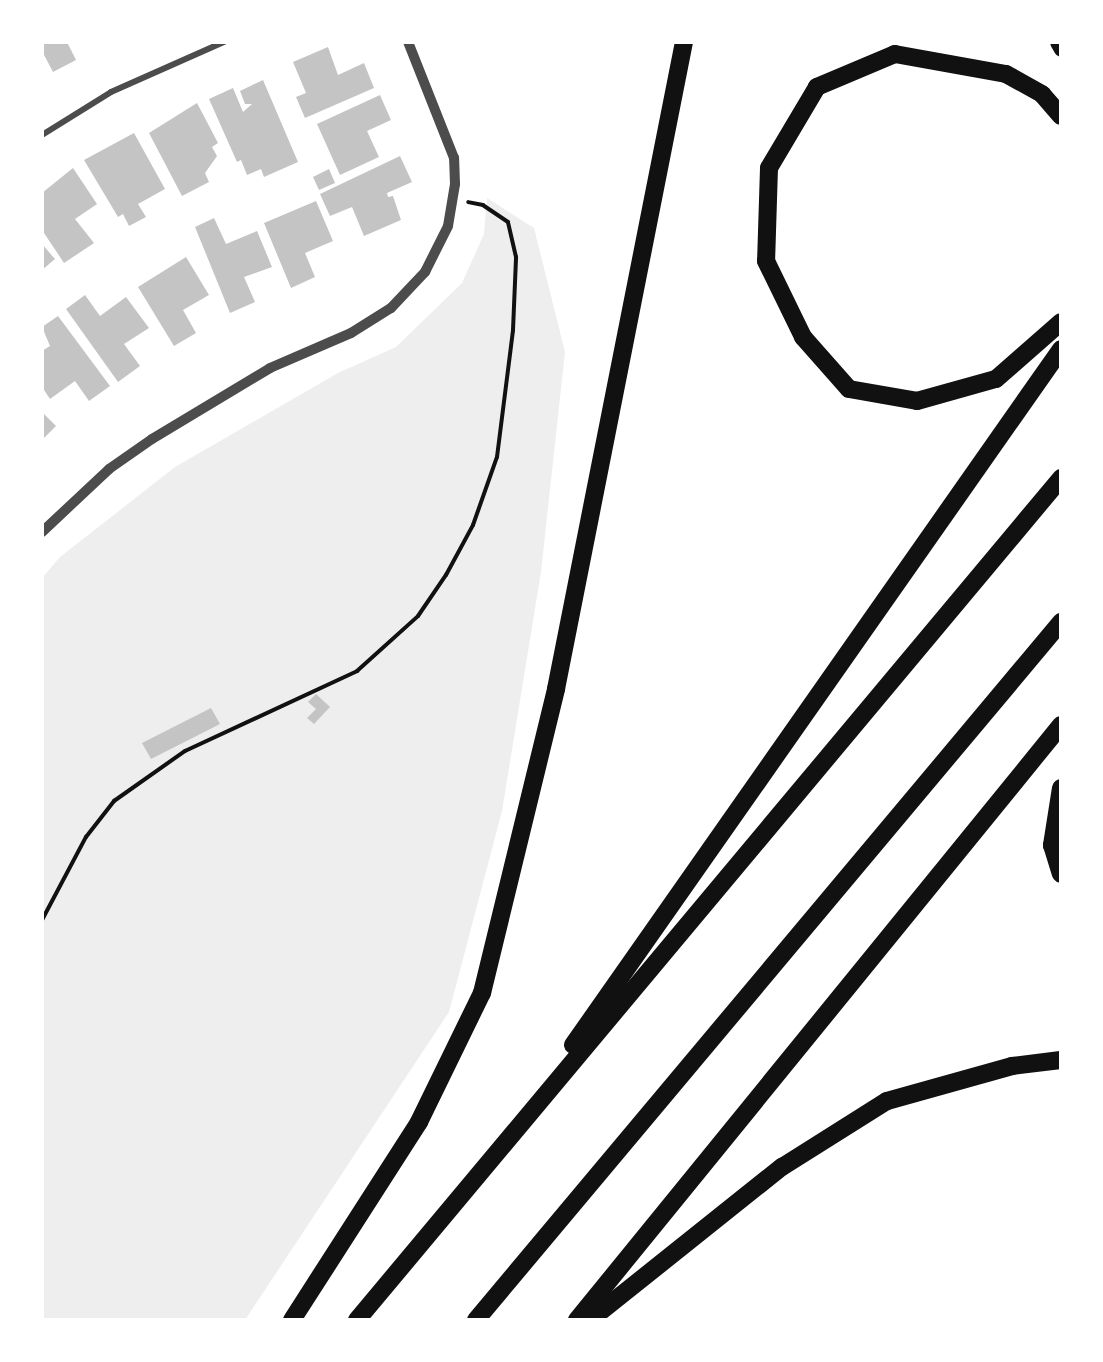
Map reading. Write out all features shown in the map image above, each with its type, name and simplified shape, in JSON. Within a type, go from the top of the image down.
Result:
[{"type":"highway","points":[[292,1320],[418,1122],[482,993],[555,689],[684,42]]},
{"type":"highway","points":[[1061,116],[1042,94],[1006,74],[895,54],[817,87],[769,168],[766,261],[803,338],[849,388],[918,401],[996,379],[1061,322]]},
{"type":"highway","points":[[503,1145],[1061,349]]},
{"type":"highway","points":[[357,1320],[1061,478]]},
{"type":"highway","points":[[476,1320],[1061,622]]},
{"type":"highway","points":[[577,1320],[1061,725]]},
{"type":"highway","points":[[1061,788],[1052,845],[1061,874]]},
{"type":"highway","points":[[590,1320],[782,1167],[887,1101],[1012,1066],[1061,1060]]},
{"type":"main road","points":[[1057,42],[1061,49]]},
{"type":"street","points":[[42,135],[111,92],[224,42]]},
{"type":"street","points":[[42,532],[109,469],[152,439],[270,368],[351,333],[391,308],[425,272],[439,248],[454,198],[454,158],[446,130],[408,42]]},
{"type":"path","points":[[42,920],[86,837],[114,801],[185,751],[357,671],[418,616],[446,575],[473,525],[497,457],[513,330],[516,257],[508,222],[483,205],[454,198]]},
{"type":"shaded area","points":[[487,198],[534,228],[565,352],[541,572],[502,811],[449,1012],[245,1320],[42,1320],[42,578],[60,557],[175,467],[338,373],[396,347],[462,283],[484,234]]},
{"type":"building","points":[[42,42],[67,42],[76,60],[53,72],[42,51]]},
{"type":"building","points":[[328,47],[338,75],[364,63],[374,88],[305,118],[296,97],[306,93],[293,62]]},
{"type":"building","points":[[263,80],[298,162],[264,177],[261,169],[247,175],[241,160],[237,162],[209,99],[233,88],[243,112],[252,104],[245,104],[240,91]]},
{"type":"building","points":[[380,95],[391,120],[367,131],[379,157],[340,175],[317,124]]},
{"type":"building","points":[[197,103],[218,143],[212,147],[217,156],[205,173],[209,182],[182,196],[149,133]]},
{"type":"building","points":[[134,133],[165,189],[138,204],[146,217],[129,226],[123,214],[118,217],[84,160]]},
{"type":"building","points":[[400,156],[412,182],[387,193],[388,197],[393,196],[401,220],[364,236],[352,207],[330,216],[320,194]]},
{"type":"building","points":[[73,168],[97,204],[75,219],[94,243],[64,263],[42,230],[42,193]]},
{"type":"building","points":[[329,169],[335,183],[319,190],[313,177]]},
{"type":"building","points":[[316,201],[333,241],[305,253],[315,277],[291,288],[264,223]]},
{"type":"building","points":[[214,218],[226,244],[257,231],[272,267],[244,277],[255,302],[230,313],[195,227]]},
{"type":"building","points":[[42,244],[55,259],[42,270]]},
{"type":"building","points":[[186,257],[209,295],[183,310],[196,333],[174,346],[138,287]]},
{"type":"building","points":[[85,295],[100,316],[126,297],[149,328],[124,344],[140,366],[118,382],[66,309]]},
{"type":"building","points":[[58,316],[110,386],[89,401],[75,381],[50,399],[42,387],[42,351],[50,346],[42,327]]},
{"type":"building","points":[[42,412],[56,426],[42,440]]},
{"type":"building","points":[[316,694],[330,707],[314,724],[307,718],[316,709],[308,702]]},
{"type":"building","points":[[211,708],[220,724],[151,759],[142,743]]}]
